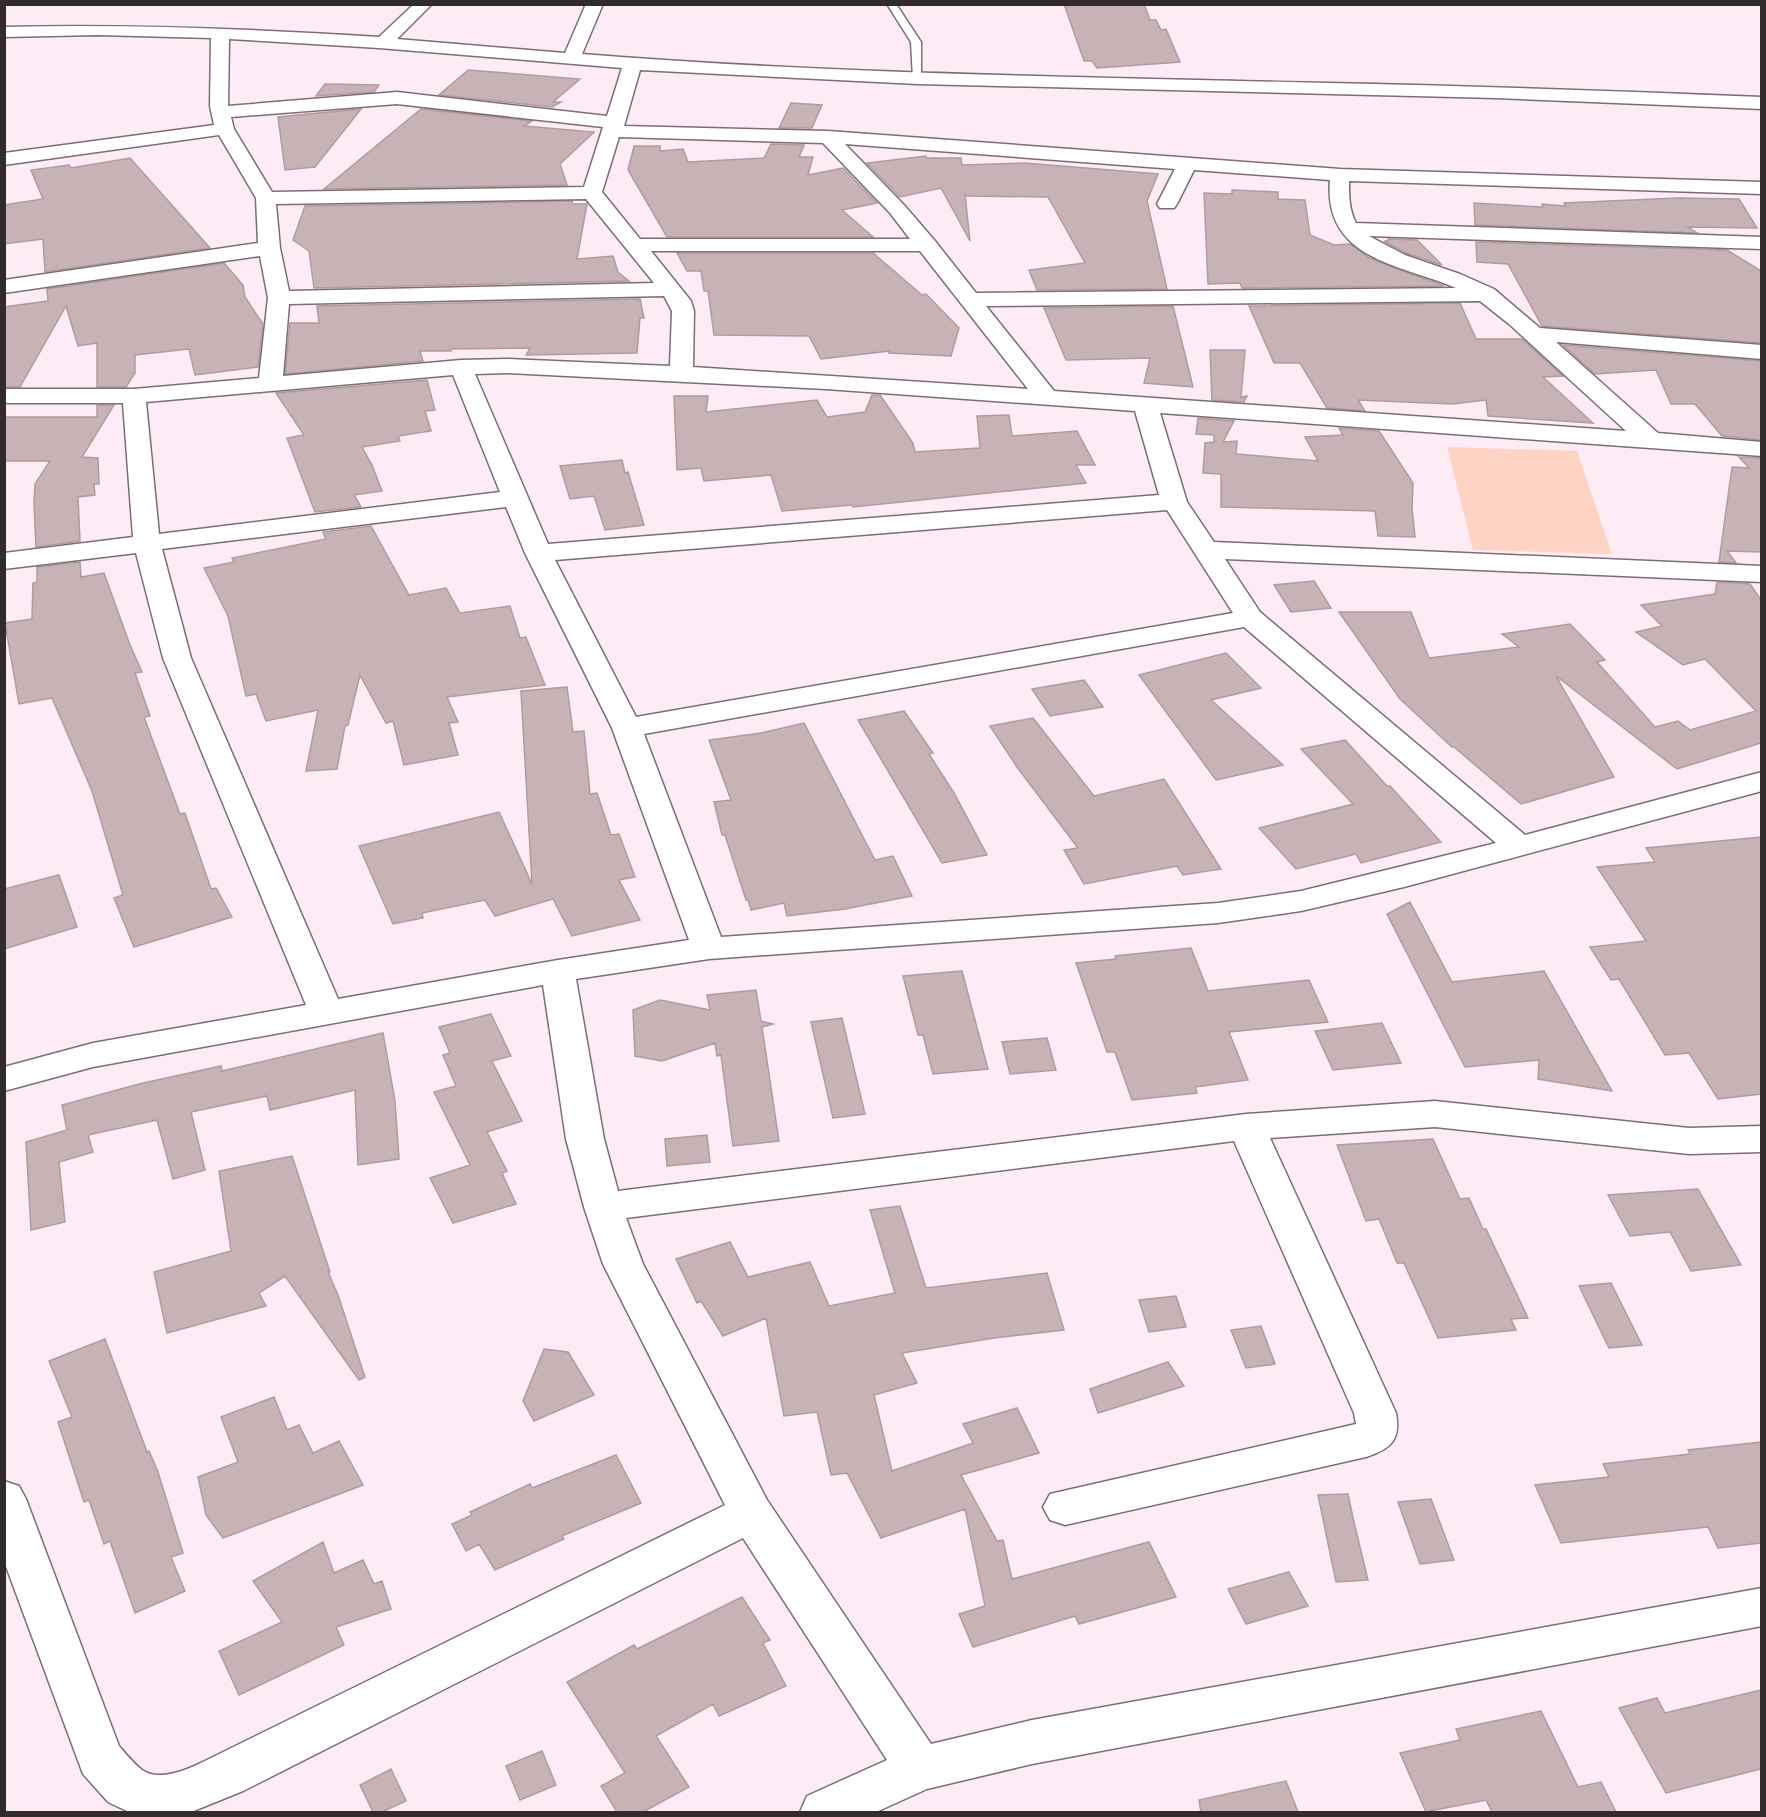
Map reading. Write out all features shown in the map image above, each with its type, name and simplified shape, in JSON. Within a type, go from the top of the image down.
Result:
[{"type":"street","points":[[384,42],[424,4]]},
{"type":"street","points":[[572,58],[595,4]]},
{"type":"street","points":[[99,30],[112,14]]},
{"type":"street","points":[[4,32],[99,30],[220,32],[384,42],[750,72],[918,79],[1411,90],[1761,103]]},
{"type":"street","points":[[220,32],[219,106],[224,121],[266,198],[269,248],[279,298],[270,385]]},
{"type":"street","points":[[592,193],[633,63]]},
{"type":"street","points":[[4,159],[224,121],[397,98],[614,127],[828,137],[1341,176],[1761,188]]},
{"type":"street","points":[[828,137],[928,245],[969,300],[1047,396]]},
{"type":"street","points":[[1167,204],[1182,178],[1186,165]]},
{"type":"street","points":[[1341,176],[1338,195],[1342,216],[1349,229],[1360,240],[1377,250],[1454,278],[1486,294],[1535,334],[1650,439]]},
{"type":"street","points":[[266,198],[592,193]]},
{"type":"street","points":[[592,193],[680,301],[683,311],[681,374]]},
{"type":"street","points":[[1349,229],[1761,243]]},
{"type":"street","points":[[636,245],[928,245]]},
{"type":"street","points":[[4,287],[132,270],[269,248]]},
{"type":"street","points":[[279,298],[671,289]]},
{"type":"street","points":[[969,300],[1486,294]]},
{"type":"street","points":[[1535,334],[1761,352]]},
{"type":"street","points":[[4,396],[134,396],[508,366],[1047,396],[1761,449]]},
{"type":"street","points":[[461,368],[538,553],[627,728],[709,948]]},
{"type":"street","points":[[134,396],[147,542],[183,674],[326,1012]]},
{"type":"street","points":[[1145,405],[1174,502],[1250,618],[1519,846]]},
{"type":"street","points":[[4,561],[514,498]]},
{"type":"street","points":[[538,553],[1174,502]]},
{"type":"street","points":[[1206,550],[1761,574]]},
{"type":"street","points":[[627,728],[1250,618]]},
{"type":"street","points":[[4,1079],[93,1055],[558,971],[709,948],[1218,913],[1301,901],[1519,846],[1761,781]]},
{"type":"street","points":[[558,971],[585,1139],[603,1207],[623,1264],[751,1513],[920,1769]]},
{"type":"street","points":[[603,1207],[1246,1127],[1435,1114],[1689,1141],[1761,1139]]},
{"type":"street","points":[[1065,1507],[1366,1440],[1378,1430],[1375,1413],[1246,1127]]},
{"type":"street","points":[[4,1499],[100,1759],[126,1787],[152,1797],[186,1793],[226,1775],[751,1513]]},
{"type":"street","points":[[824,1812],[920,1769],[1032,1742],[1761,1607]]},
{"type":"lane","points":[[891,4],[916,42],[918,79]]},
{"type":"shaded area","points":[[1447,447],[1577,451],[1612,554],[1473,550]]},
{"type":"building","points":[[1064,4],[1144,4],[1150,20],[1156,20],[1161,30],[1166,29],[1180,62],[1097,68],[1092,61],[1084,61]]},
{"type":"building","points":[[468,70],[580,79],[553,102],[561,102],[552,107],[439,95]]},
{"type":"building","points":[[325,84],[379,85],[374,92],[316,96]]},
{"type":"building","points":[[791,103],[822,105],[812,128],[779,128]]},
{"type":"building","points":[[361,109],[315,167],[285,170],[278,117]]},
{"type":"building","points":[[421,109],[532,121],[524,126],[594,132],[560,164],[567,185],[324,189]]},
{"type":"building","points":[[771,144],[804,145],[799,157],[813,157],[808,175],[843,168],[877,203],[842,210],[873,237],[667,237],[628,170],[634,146],[660,146],[660,151],[683,149],[688,162],[764,158]]},
{"type":"building","points":[[926,156],[927,158],[961,158],[962,165],[1025,163],[1158,174],[1147,201],[1167,289],[1037,290],[1029,270],[1085,263],[1048,197],[967,196],[965,194],[970,241],[941,188],[900,197],[867,163]]},
{"type":"building","points":[[130,158],[210,248],[45,272],[43,239],[4,244],[4,205],[43,199],[31,170],[69,165],[71,168]]},
{"type":"building","points":[[1232,190],[1278,192],[1278,199],[1305,200],[1310,235],[1334,245],[1350,244],[1368,257],[1444,286],[1242,288],[1240,283],[1208,284],[1204,193],[1232,194]]},
{"type":"building","points":[[1678,198],[1739,199],[1757,228],[1688,227],[1697,233],[1475,225],[1474,203],[1543,207],[1542,204],[1566,206],[1564,203]]},
{"type":"building","points":[[572,201],[573,204],[587,204],[577,259],[613,256],[618,272],[629,281],[314,288],[309,251],[293,240],[305,206]]},
{"type":"building","points":[[1388,239],[1417,240],[1442,265],[1406,253],[1384,241]]},
{"type":"building","points":[[1476,242],[1727,250],[1761,271],[1761,343],[1542,326],[1508,264],[1477,262]]},
{"type":"building","points":[[677,253],[873,253],[922,295],[926,294],[959,328],[951,356],[889,353],[890,351],[821,359],[809,336],[714,335],[708,291],[704,291],[701,271],[687,271]]},
{"type":"building","points":[[224,263],[243,285],[245,297],[263,324],[258,367],[195,375],[189,349],[135,355],[135,373],[126,387],[97,387],[97,343],[78,346],[66,306],[20,387],[4,387],[4,307],[48,301],[47,289]]},
{"type":"building","points":[[640,299],[644,318],[640,318],[637,353],[526,355],[530,348],[452,349],[451,351],[420,351],[423,361],[285,374],[290,323],[319,323],[317,306]]},
{"type":"building","points":[[1460,303],[1476,339],[1522,339],[1563,376],[1543,377],[1593,423],[1488,416],[1486,400],[1452,404],[1358,400],[1365,411],[1327,408],[1300,363],[1274,363],[1249,306]]},
{"type":"building","points":[[1173,306],[1193,387],[1144,383],[1150,358],[1066,360],[1044,308]]},
{"type":"building","points":[[1563,345],[1761,361],[1761,440],[1722,436],[1695,404],[1671,404],[1656,370],[1595,374]]},
{"type":"building","points":[[1210,350],[1245,350],[1241,397],[1247,396],[1244,402],[1212,400]]},
{"type":"building","points":[[427,380],[435,410],[425,411],[431,431],[398,436],[400,441],[362,447],[382,491],[354,495],[361,507],[315,512],[287,438],[304,435],[276,393]]},
{"type":"building","points":[[872,395],[880,395],[913,443],[915,452],[980,448],[977,416],[1009,415],[1012,436],[1077,431],[1095,465],[1076,465],[1086,483],[853,507],[852,505],[782,511],[771,475],[704,481],[701,468],[677,470],[674,396],[708,396],[706,412],[817,400],[827,417],[865,412]]},
{"type":"building","points":[[97,405],[114,405],[82,457],[98,458],[99,484],[94,484],[95,495],[78,497],[80,541],[36,547],[35,484],[50,461],[4,461],[4,417],[97,417]]},
{"type":"building","points":[[1198,418],[1234,421],[1223,442],[1237,441],[1236,454],[1318,461],[1305,437],[1343,435],[1339,428],[1379,431],[1413,483],[1412,508],[1415,537],[1378,536],[1375,511],[1221,507],[1221,474],[1203,473],[1205,443],[1214,442],[1214,435],[1196,434]]},
{"type":"building","points":[[1739,457],[1761,458],[1761,552],[1727,551],[1736,563],[1719,562],[1732,467],[1749,468]]},
{"type":"building","points":[[622,460],[625,473],[628,472],[644,525],[605,530],[594,496],[570,499],[560,466]]},
{"type":"building","points":[[371,526],[409,595],[446,588],[460,613],[510,606],[520,638],[526,637],[545,685],[447,697],[458,722],[449,723],[458,755],[404,765],[393,721],[386,723],[360,675],[348,725],[345,726],[337,769],[306,771],[318,710],[266,721],[256,694],[246,696],[228,616],[204,568],[234,562],[232,558],[326,539],[323,532]]},
{"type":"building","points":[[80,562],[81,577],[104,573],[142,672],[135,673],[150,716],[144,717],[180,814],[185,813],[211,889],[216,888],[232,917],[134,947],[114,898],[123,895],[92,791],[52,698],[19,704],[5,623],[32,619],[33,583],[37,582],[37,567]]},
{"type":"building","points":[[1314,581],[1331,608],[1291,612],[1274,585]]},
{"type":"building","points":[[1717,582],[1750,584],[1761,600],[1761,743],[1677,769],[1556,676],[1614,777],[1521,804],[1452,747],[1400,699],[1339,612],[1411,612],[1429,658],[1519,647],[1502,634],[1570,624],[1605,660],[1597,662],[1655,727],[1678,721],[1690,730],[1756,711],[1705,659],[1683,665],[1636,632],[1662,626],[1641,605],[1715,594]]},
{"type":"building","points":[[1226,653],[1261,688],[1211,700],[1283,765],[1216,780],[1139,675]]},
{"type":"building","points":[[1084,680],[1103,707],[1050,716],[1032,689]]},
{"type":"building","points":[[567,687],[573,732],[584,731],[590,794],[597,793],[611,835],[619,834],[635,877],[619,880],[640,920],[572,936],[553,899],[495,916],[485,900],[422,913],[423,918],[393,924],[359,846],[499,812],[532,884],[521,691]]},
{"type":"building","points":[[904,711],[933,753],[929,754],[954,793],[987,855],[942,863],[858,720]]},
{"type":"building","points":[[1033,718],[1094,796],[1164,779],[1221,869],[1183,875],[1177,866],[1084,884],[1064,850],[1078,848],[1017,767],[990,726]]},
{"type":"building","points":[[804,723],[875,860],[893,856],[912,896],[845,909],[787,916],[784,903],[751,910],[725,835],[722,835],[714,802],[731,800],[709,740],[761,733]]},
{"type":"building","points":[[1345,740],[1441,842],[1361,863],[1356,854],[1296,869],[1259,828],[1353,804],[1301,749]]},
{"type":"building","points":[[1761,837],[1761,1094],[1718,1099],[1689,1053],[1665,1055],[1619,979],[1611,980],[1590,947],[1646,941],[1597,867],[1655,862],[1646,848]]},
{"type":"building","points":[[59,875],[77,927],[4,949],[4,889]]},
{"type":"building","points":[[1410,902],[1452,982],[1544,971],[1612,1091],[1538,1079],[1539,1060],[1465,1067],[1387,914]]},
{"type":"building","points":[[1191,948],[1208,991],[1309,980],[1328,1022],[1229,1032],[1248,1080],[1195,1087],[1197,1093],[1132,1100],[1115,1052],[1107,1052],[1076,963],[1116,959],[1115,956]]},
{"type":"building","points":[[962,971],[988,1069],[933,1074],[923,1035],[918,1035],[903,976]]},
{"type":"building","points":[[756,990],[761,1021],[773,1024],[762,1027],[779,1141],[733,1146],[721,1055],[717,1056],[715,1043],[662,1061],[635,1056],[633,1010],[660,1000],[710,1010],[707,995]]},
{"type":"building","points":[[491,1014],[511,1056],[492,1061],[522,1121],[487,1132],[507,1171],[502,1173],[516,1204],[453,1223],[430,1178],[470,1165],[434,1092],[456,1086],[443,1055],[450,1053],[439,1027]]},
{"type":"building","points":[[842,1018],[865,1114],[833,1118],[811,1022]]},
{"type":"building","points":[[1382,1023],[1401,1063],[1333,1070],[1315,1031]]},
{"type":"building","points":[[383,1033],[395,1101],[399,1159],[358,1165],[355,1090],[270,1110],[267,1096],[191,1112],[205,1170],[173,1179],[157,1120],[88,1135],[93,1152],[59,1162],[65,1222],[31,1230],[26,1142],[67,1130],[62,1105],[139,1084],[221,1066],[222,1071]]},
{"type":"building","points":[[1047,1038],[1056,1070],[1010,1074],[1002,1042]]},
{"type":"building","points":[[707,1135],[710,1162],[667,1166],[665,1139]]},
{"type":"building","points":[[1433,1139],[1460,1199],[1469,1198],[1483,1229],[1486,1229],[1528,1318],[1511,1319],[1516,1330],[1438,1338],[1404,1263],[1397,1263],[1379,1219],[1366,1221],[1337,1145]]},
{"type":"building","points":[[292,1156],[330,1272],[328,1272],[365,1377],[359,1380],[285,1276],[259,1293],[266,1306],[167,1333],[154,1272],[231,1251],[219,1171]]},
{"type":"building","points":[[1698,1189],[1741,1265],[1691,1271],[1670,1232],[1630,1236],[1608,1195]]},
{"type":"building","points":[[900,1206],[926,1288],[1047,1273],[1064,1330],[994,1338],[902,1353],[917,1383],[874,1395],[892,1471],[973,1443],[963,1424],[1017,1408],[1039,1453],[961,1475],[997,1541],[1003,1540],[1012,1579],[1149,1542],[1176,1597],[1079,1624],[1075,1616],[973,1647],[959,1614],[985,1606],[965,1509],[881,1538],[847,1473],[831,1475],[817,1412],[784,1416],[766,1318],[723,1336],[701,1301],[697,1303],[676,1259],[730,1242],[748,1277],[810,1262],[829,1306],[895,1293],[870,1210]]},
{"type":"building","points":[[1611,1283],[1642,1345],[1609,1348],[1579,1286]]},
{"type":"building","points":[[1176,1296],[1186,1327],[1149,1332],[1139,1300]]},
{"type":"building","points":[[1261,1326],[1275,1364],[1246,1368],[1231,1330]]},
{"type":"building","points":[[105,1339],[147,1452],[149,1451],[158,1472],[183,1553],[171,1557],[185,1591],[135,1613],[110,1541],[104,1544],[89,1500],[84,1502],[58,1422],[72,1417],[49,1361]]},
{"type":"building","points":[[544,1349],[568,1352],[594,1395],[534,1421],[523,1401]]},
{"type":"building","points":[[1168,1362],[1184,1386],[1098,1413],[1090,1389]]},
{"type":"building","points":[[274,1397],[287,1430],[299,1425],[313,1453],[339,1441],[363,1485],[223,1538],[206,1515],[198,1477],[238,1462],[221,1417]]},
{"type":"building","points":[[1761,1442],[1761,1543],[1718,1548],[1708,1527],[1561,1543],[1535,1485],[1609,1477],[1603,1464],[1690,1454],[1688,1450]]},
{"type":"building","points":[[616,1455],[641,1503],[562,1536],[564,1539],[495,1570],[479,1544],[466,1551],[452,1524],[472,1515],[470,1512],[530,1484],[532,1488]]},
{"type":"building","points":[[1348,1494],[1368,1580],[1336,1582],[1318,1495]]},
{"type":"building","points":[[1431,1499],[1454,1560],[1420,1564],[1398,1502]]},
{"type":"building","points":[[323,1542],[334,1573],[363,1560],[374,1584],[382,1581],[391,1609],[336,1627],[344,1645],[239,1695],[219,1651],[282,1622],[253,1581]]},
{"type":"building","points":[[1289,1572],[1308,1606],[1246,1624],[1228,1589]]},
{"type":"building","points":[[742,1597],[770,1640],[763,1643],[786,1686],[719,1716],[713,1704],[656,1736],[689,1787],[643,1812],[617,1812],[601,1786],[625,1773],[567,1682],[634,1645],[637,1649]]},
{"type":"building","points":[[1761,1690],[1761,1769],[1666,1793],[1619,1708],[1657,1698],[1665,1713]]},
{"type":"building","points":[[1541,1711],[1578,1787],[1601,1782],[1616,1812],[1492,1812],[1486,1800],[1426,1812],[1400,1753],[1460,1740],[1456,1729]]},
{"type":"building","points":[[542,1751],[556,1785],[520,1800],[506,1766]]},
{"type":"building","points":[[391,1769],[406,1801],[382,1812],[373,1812],[360,1785]]},
{"type":"building","points":[[1286,1781],[1298,1812],[1201,1812],[1199,1800]]}]
